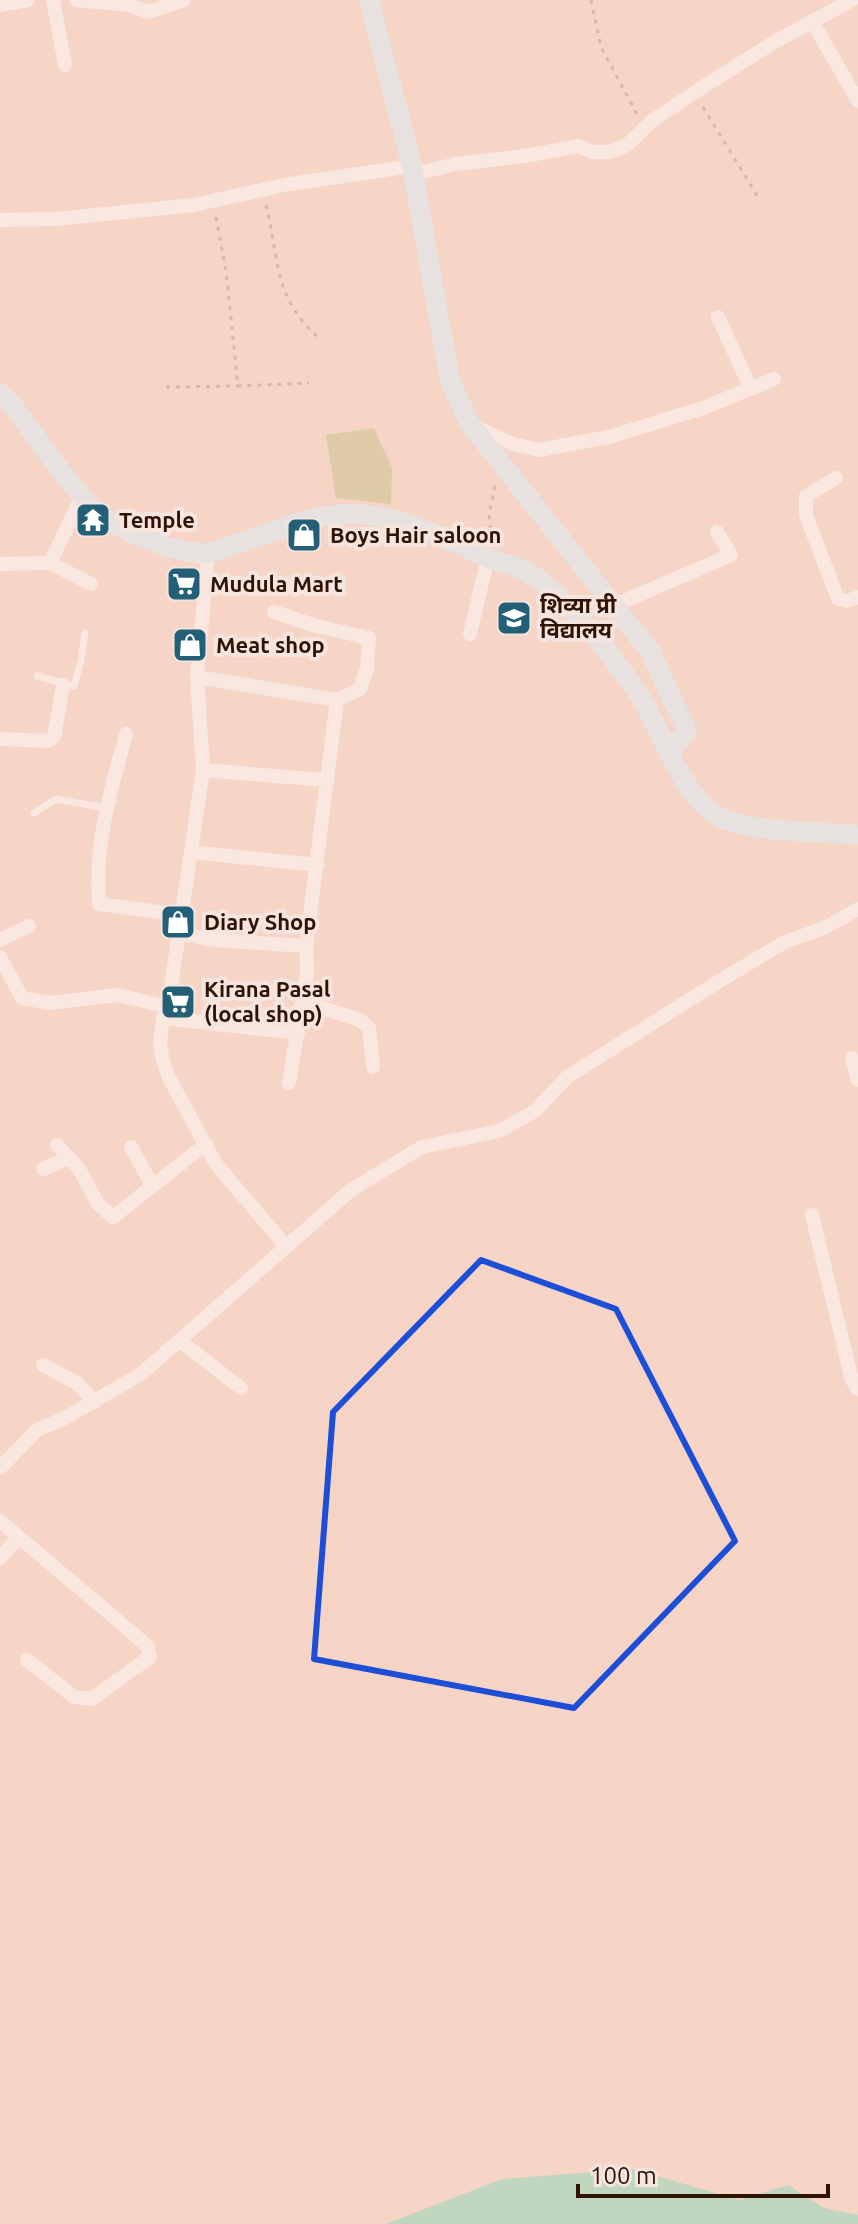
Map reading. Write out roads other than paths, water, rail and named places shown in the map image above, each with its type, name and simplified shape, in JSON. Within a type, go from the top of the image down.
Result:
[{"type":"main road","points":[[369,0],[413,170],[450,381],[470,424],[650,651],[687,731],[671,751]]},
{"type":"main road","points":[[0,393],[82,496],[105,518],[134,534],[181,550],[208,553],[314,519],[347,514],[398,521],[529,573],[564,603],[639,695],[671,751],[680,775],[703,803],[725,819],[772,828],[858,835]]},
{"type":"street","points":[[0,5],[28,0]]},
{"type":"street","points":[[53,0],[65,65]]},
{"type":"street","points":[[76,0],[129,5],[148,12],[176,2]]},
{"type":"street","points":[[0,220],[124,214],[213,201],[262,190],[579,146],[592,152],[610,152],[627,145],[645,127],[776,41],[852,0]]},
{"type":"street","points":[[812,21],[858,101]]},
{"type":"street","points":[[718,317],[751,389]]},
{"type":"street","points":[[470,424],[513,444],[539,450],[609,437],[703,408],[774,379]]},
{"type":"street","points":[[836,478],[806,496],[806,515],[838,599],[847,601],[858,597]]},
{"type":"street","points":[[50,563],[82,496]]},
{"type":"street","points":[[615,605],[731,555],[717,532]]},
{"type":"street","points":[[208,553],[197,677],[203,770],[160,1042],[165,1068],[216,1164],[285,1245]]},
{"type":"street","points":[[470,634],[488,557]]},
{"type":"street","points":[[0,564],[50,563],[91,584]]},
{"type":"street","points":[[197,677],[337,700],[360,689],[367,668],[369,638],[316,626],[274,612]]},
{"type":"street","points":[[0,739],[48,741],[54,737],[63,685]]},
{"type":"street","points":[[289,1083],[307,973],[306,946],[337,700]]},
{"type":"street","points":[[126,734],[106,808],[98,866],[99,904],[181,915]]},
{"type":"street","points":[[203,770],[325,780]]},
{"type":"street","points":[[191,852],[317,865]]},
{"type":"street","points":[[0,1468],[37,1430],[95,1402],[141,1374],[351,1190],[422,1147],[499,1131],[535,1111],[567,1077],[721,980],[783,943],[826,927],[858,909]]},
{"type":"street","points":[[0,940],[29,926]]},
{"type":"street","points":[[179,933],[213,940],[306,946]]},
{"type":"street","points":[[0,957],[22,998],[50,1003],[117,995],[166,1012],[298,1033]]},
{"type":"street","points":[[303,1002],[360,1020],[369,1028],[373,1067]]},
{"type":"street","points":[[852,1058],[858,1080]]},
{"type":"street","points":[[57,1145],[78,1167],[98,1204],[113,1217],[206,1144]]},
{"type":"street","points":[[131,1147],[152,1185]]},
{"type":"street","points":[[43,1169],[69,1158]]},
{"type":"street","points":[[812,1215],[852,1380],[858,1389]]},
{"type":"street","points":[[180,1341],[241,1388]]},
{"type":"street","points":[[43,1365],[77,1383],[95,1402]]},
{"type":"street","points":[[0,1521],[148,1647],[150,1657],[92,1699],[74,1697],[27,1660]]},
{"type":"street","points":[[0,1558],[19,1537]]},
{"type":"lane","points":[[37,676],[74,686],[85,633]]},
{"type":"lane","points":[[34,813],[56,799],[106,808]]},
{"type":"place","name":"Temple","points":[[93,520]]},
{"type":"place","name":"Boys Hair saloon","points":[[304,535]]},
{"type":"place","name":"Mudula Mart","points":[[184,584]]},
{"type":"place","name":"शिव्या प्री विद्यालय","points":[[514,618]]},
{"type":"place","name":"Meat shop","points":[[190,645]]},
{"type":"place","name":"Diary Shop","points":[[178,922]]},
{"type":"place","name":"Kirana Pasal (local shop)","points":[[178,1002]]}]
